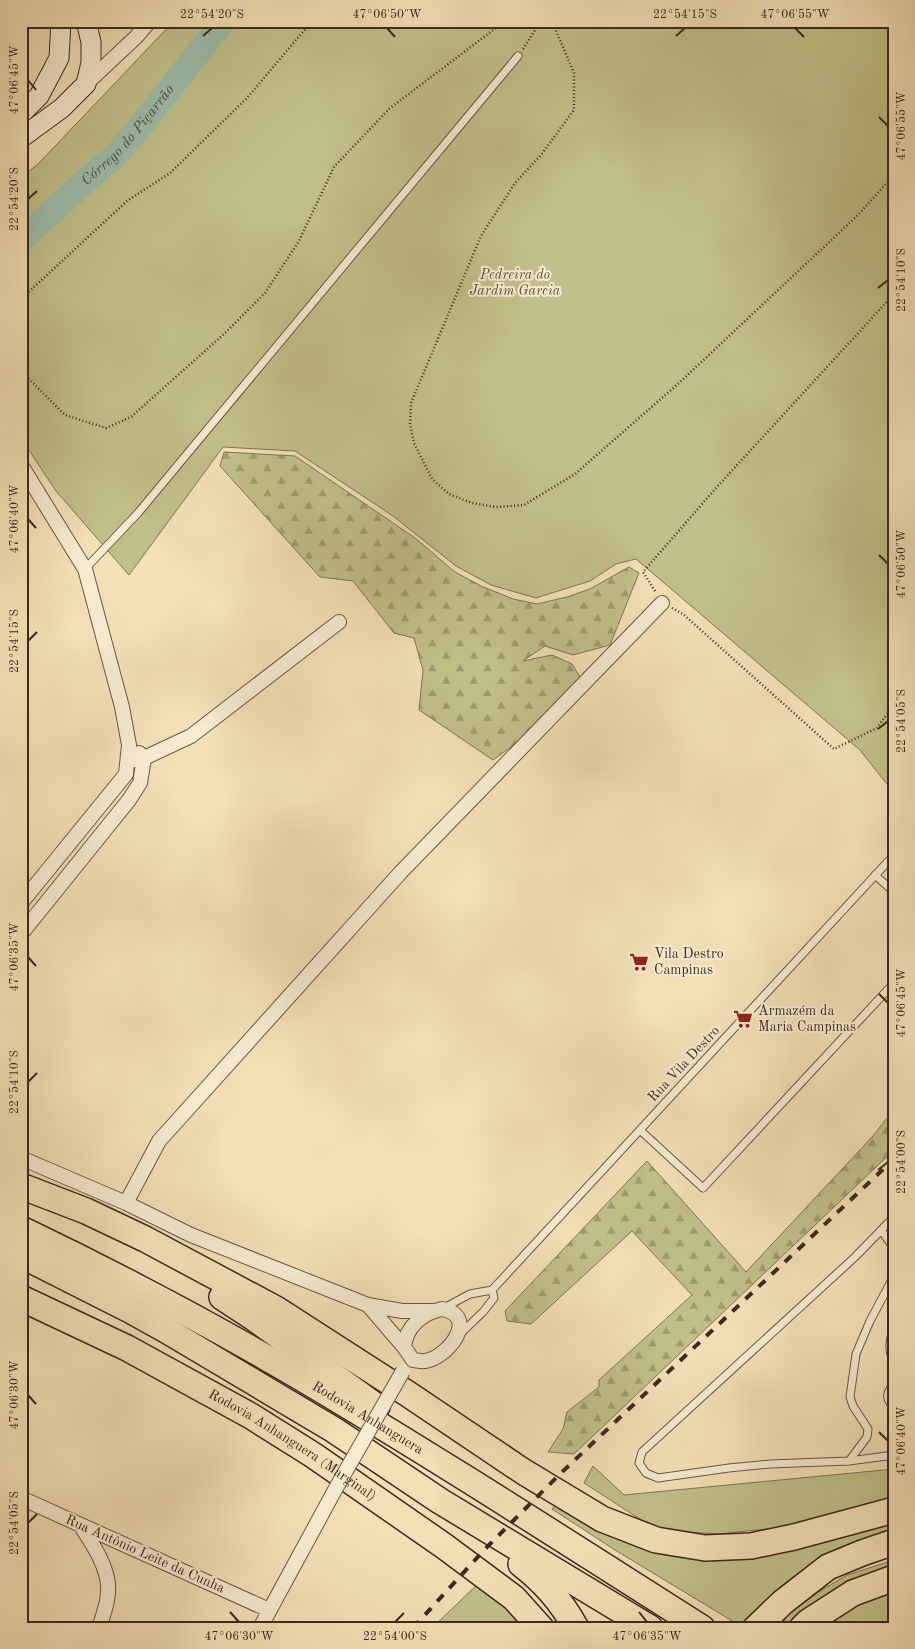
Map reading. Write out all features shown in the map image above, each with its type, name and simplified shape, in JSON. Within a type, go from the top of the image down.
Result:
[{"type":"highway","points":[[27,1188],[180,1272],[254,1318],[424,1440],[470,1481]]},
{"type":"highway","points":[[27,1188],[86,1211],[145,1239],[276,1309],[562,1496],[602,1519],[656,1540],[705,1548],[751,1546],[794,1537],[858,1518],[894,1510]]},
{"type":"highway","name":"Rodovia Anhanguera","points":[[21,1229],[86,1260],[297,1375],[470,1481],[702,1628]]},
{"type":"highway","name":"Rodovia Anhanguera","points":[[21,1255],[166,1330],[334,1430],[440,1501],[650,1628]]},
{"type":"highway","name":"Rodovia Anhanguera (Marginal)","points":[[21,1298],[128,1348],[251,1416],[313,1455],[444,1546],[514,1598],[541,1628]]},
{"type":"highway","points":[[440,1501],[540,1578],[558,1599],[576,1628]]},
{"type":"highway","points":[[757,1627],[783,1602],[828,1567],[894,1542]]},
{"type":"highway","points":[[828,1567],[847,1566],[894,1555]]},
{"type":"highway","points":[[802,1628],[808,1622],[853,1593],[894,1578]]},
{"type":"street","points":[[21,114],[39,96],[60,58],[61,21]]},
{"type":"street","points":[[86,21],[91,63],[86,84]]},
{"type":"street","points":[[107,21],[128,21]]},
{"type":"street","points":[[21,138],[62,108],[136,37],[150,21]]},
{"type":"street","points":[[60,58],[75,54],[91,63]]},
{"type":"street","points":[[21,465],[86,569],[130,745],[126,774],[21,903]]},
{"type":"street","points":[[126,1203],[159,1141],[401,872],[662,603]]},
{"type":"street","points":[[128,761],[144,758],[191,736],[339,622]]},
{"type":"street","points":[[130,745],[144,758]]},
{"type":"street","points":[[21,934],[129,800],[140,783],[144,758]]},
{"type":"street","points":[[21,1158],[126,1203],[191,1235],[368,1305],[402,1312],[451,1311],[458,1318],[460,1327],[457,1337],[431,1360],[424,1362],[413,1360],[368,1305]]},
{"type":"street","points":[[404,1347],[411,1327],[422,1317],[437,1310]]},
{"type":"street","points":[[260,1628],[336,1488],[403,1371],[413,1360]]},
{"type":"street","name":"Rua Antônio Leite da Cunha","points":[[21,1498],[270,1610]]},
{"type":"street","points":[[81,1526],[97,1551],[108,1579],[106,1604],[99,1628]]},
{"type":"lane","points":[[86,569],[138,513],[518,56]]},
{"type":"lane","name":"Rua Vila Destro","points":[[457,1337],[483,1312],[494,1298],[492,1290],[894,855]]},
{"type":"lane","points":[[875,875],[894,892]]},
{"type":"lane","points":[[640,1130],[704,1188],[894,983]]},
{"type":"lane","points":[[894,1217],[855,1257],[642,1452],[639,1463],[646,1473],[658,1478],[745,1466],[850,1461],[894,1455]]},
{"type":"lane","points":[[881,1230],[894,1248]]},
{"type":"lane","points":[[850,1461],[867,1437],[868,1429],[853,1406],[850,1397],[856,1354],[870,1321],[894,1276]]},
{"type":"lane","points":[[437,1310],[470,1294],[492,1290]]},
{"type":"lane","points":[[894,1328],[888,1343],[890,1356],[894,1363]]},
{"type":"lane","points":[[894,1383],[888,1392],[888,1402],[894,1408]]},
{"type":"path","points":[[21,299],[127,201],[170,173],[248,98],[312,21]]},
{"type":"path","points":[[21,370],[65,415],[106,428],[131,416],[224,334],[266,293],[299,241],[334,167],[389,109],[505,21]]},
{"type":"path","points":[[518,56],[541,21]]},
{"type":"path","points":[[552,21],[574,73],[574,110],[540,155],[515,183],[481,236],[411,403],[410,424],[414,443],[432,479],[449,494],[472,503],[496,507],[524,505],[575,474],[679,384],[859,214],[894,176]]},
{"type":"path","points":[[894,294],[716,488],[643,572],[662,603],[683,614],[834,749],[877,728],[894,704]]},
{"type":"green space","name":"Pedreira do Jardim Garcia","points":[[174,21],[894,21],[894,793],[860,750],[636,559],[616,564],[590,581],[536,598],[491,585],[456,566],[393,516],[295,451],[223,447],[129,575],[56,491],[21,438],[21,178],[39,163]]},
{"type":"green space","points":[[224,452],[295,456],[415,538],[455,572],[481,586],[513,599],[537,604],[590,589],[629,567],[639,573],[610,645],[573,655],[545,646],[523,661],[552,655],[572,664],[582,680],[526,736],[493,760],[419,710],[423,670],[414,638],[394,633],[353,581],[320,577],[220,466]]},
{"type":"green space","points":[[894,1109],[894,1150],[574,1454],[548,1452],[563,1429],[567,1412],[599,1387],[599,1380],[692,1295],[632,1231],[531,1324],[507,1321],[505,1311],[647,1161],[746,1272],[873,1136]]},
{"type":"green space","points":[[593,1466],[624,1495],[894,1469],[894,1503],[775,1528],[719,1534],[657,1530],[584,1483]]},
{"type":"green space","points":[[559,1502],[658,1547],[894,1522],[894,1531],[818,1560],[781,1586],[739,1625],[615,1550],[552,1509]]},
{"type":"green space","points":[[894,1560],[894,1569],[806,1611],[786,1628],[781,1628],[787,1615],[820,1591],[847,1575]]},
{"type":"green space","points":[[481,1581],[533,1628],[432,1628]]},
{"type":"green space","points":[[894,1587],[894,1628],[816,1628],[866,1597]]},
{"type":"waterway","name":"Córrego do Piçarrão","points":[[21,240],[113,158],[140,127],[223,21]]},
{"type":"railway","points":[[413,1628],[485,1549],[561,1473],[894,1159]]},
{"type":"place","name":"Vila Destro Campinas","points":[[639,962]]},
{"type":"place","name":"Armazém da Maria Campinas","points":[[743,1019]]}]
